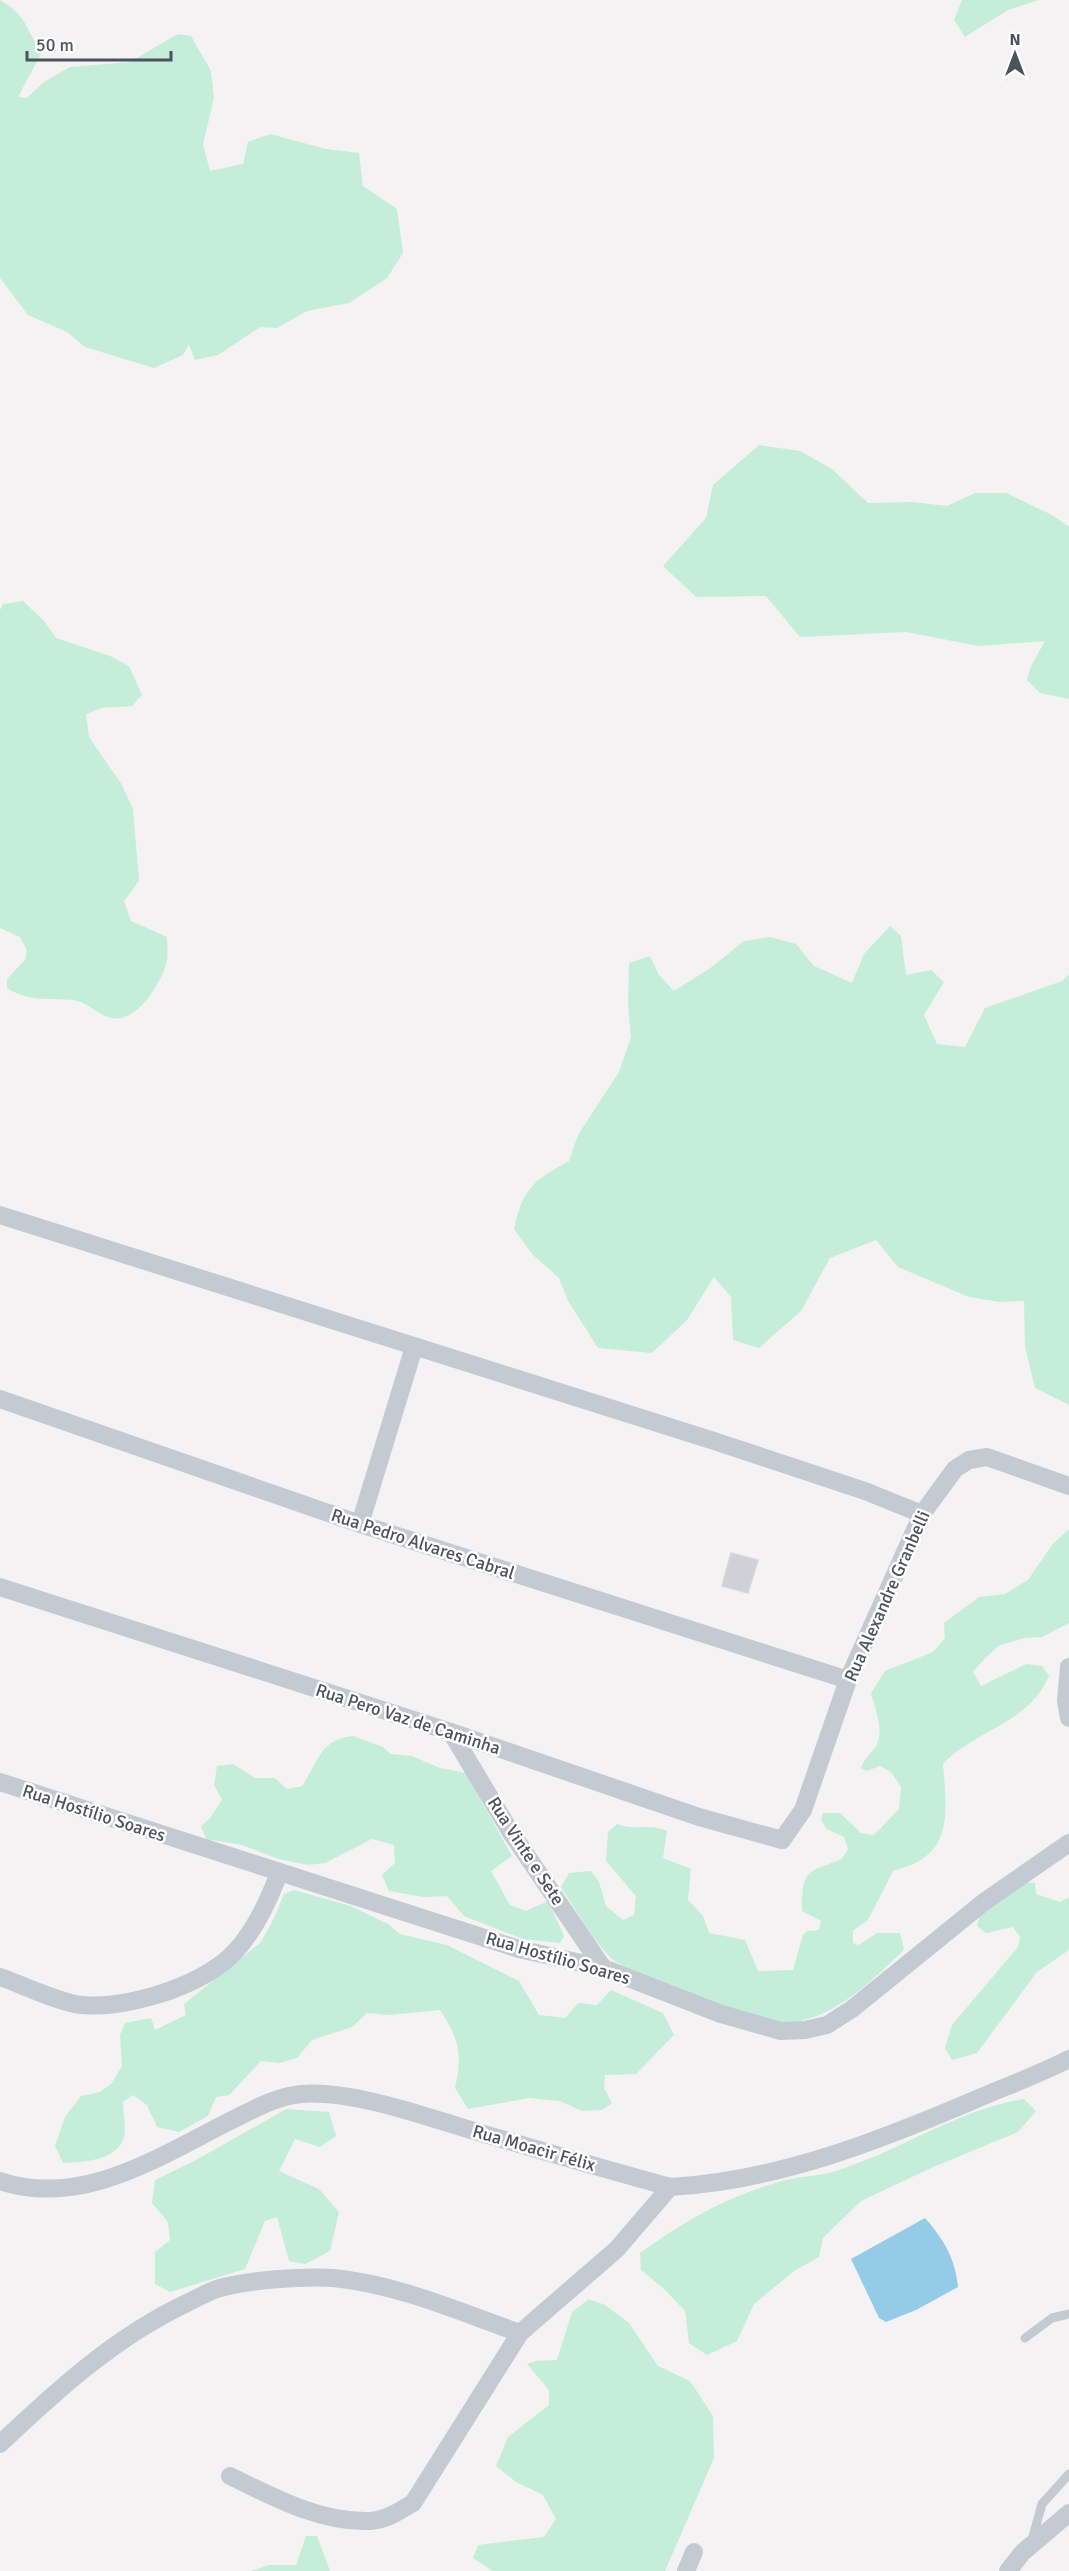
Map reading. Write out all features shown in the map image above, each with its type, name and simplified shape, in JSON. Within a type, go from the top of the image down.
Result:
[{"type":"street","points":[[0,1215],[714,1441],[865,1491],[922,1514]]},
{"type":"street","points":[[360,1524],[414,1347]]},
{"type":"street","name":"Rua Pedro Alvares Cabral","points":[[0,1399],[360,1524],[848,1680]]},
{"type":"street","name":"Rua Alexandre Granbelli","points":[[803,1810],[848,1680],[922,1514],[955,1469],[969,1460],[987,1457],[1002,1460],[1069,1486]]},
{"type":"street","name":"Rua Pero Vaz de Caminha","points":[[0,1587],[451,1732],[699,1817],[769,1837],[782,1840],[803,1810]]},
{"type":"street","points":[[1069,1667],[1066,1701],[1069,1718]]},
{"type":"street","name":"Rua Vinte e Sete","points":[[451,1732],[510,1831],[603,1968]]},
{"type":"street","name":"Rua Hostílio Soares","points":[[0,1782],[519,1949],[603,1968],[721,2014],[781,2031],[805,2030],[827,2025],[852,2009],[984,1902],[1069,1843]]},
{"type":"street","points":[[0,1977],[81,2005],[125,2004],[167,1991],[218,1967],[240,1946],[268,1902],[279,1873]]},
{"type":"street","name":"Rua Moacir Félix","points":[[0,2181],[11,2184],[56,2187],[99,2183],[139,2168],[272,2100],[302,2094],[329,2095],[397,2108],[670,2187],[743,2178],[891,2135],[1069,2059]]},
{"type":"street","points":[[230,2476],[283,2502],[336,2518],[372,2521],[395,2514],[413,2503],[520,2333],[617,2249],[670,2187]]},
{"type":"street","points":[[0,2444],[60,2387],[103,2354],[164,2314],[220,2288],[277,2280],[332,2278],[370,2285],[429,2301],[520,2333]]},
{"type":"street","points":[[1008,2571],[1030,2546],[1069,2513]]},
{"type":"street","points":[[686,2571],[694,2552]]},
{"type":"lane","points":[[1025,2338],[1052,2318],[1069,2314]]},
{"type":"lane","points":[[1030,2546],[1042,2504],[1069,2474]]},
{"type":"green space","points":[[0,0],[21,17],[42,52],[18,97],[27,98],[44,82],[70,67],[130,62],[178,34],[191,36],[211,71],[214,98],[203,144],[210,171],[243,164],[248,142],[270,134],[326,149],[359,153],[363,186],[397,209],[403,253],[387,278],[349,303],[307,311],[277,328],[260,327],[218,355],[195,360],[189,344],[183,355],[154,368],[85,347],[67,332],[28,315],[0,278]]},
{"type":"green space","points":[[962,0],[1039,0],[1008,10],[965,37],[954,20]]},
{"type":"green space","points":[[759,445],[800,451],[832,469],[868,503],[912,502],[947,506],[975,493],[1006,493],[1052,515],[1069,527],[1069,699],[1040,693],[1027,680],[1031,666],[1045,641],[979,646],[906,632],[800,637],[766,596],[696,597],[663,566],[706,518],[713,485]]},
{"type":"green space","points":[[23,601],[44,621],[56,638],[110,656],[129,666],[142,695],[132,706],[102,708],[86,714],[89,737],[122,785],[133,809],[139,881],[124,901],[131,921],[167,937],[167,960],[160,979],[139,1008],[121,1018],[111,1018],[78,1001],[23,996],[7,988],[7,979],[25,960],[27,950],[20,937],[0,928],[0,610],[3,604]]},
{"type":"green space","points":[[890,926],[901,936],[906,975],[931,970],[944,982],[924,1015],[937,1044],[965,1047],[985,1008],[1062,981],[1069,974],[1069,1405],[1035,1388],[1025,1346],[1024,1301],[999,1302],[969,1297],[898,1267],[876,1240],[830,1258],[801,1311],[759,1348],[733,1340],[731,1297],[714,1277],[687,1320],[652,1353],[598,1348],[568,1301],[559,1278],[532,1254],[514,1229],[521,1204],[531,1187],[546,1174],[569,1161],[578,1135],[619,1072],[631,1037],[628,1003],[629,963],[650,956],[659,975],[674,991],[709,969],[744,941],[770,937],[796,944],[814,966],[852,983],[864,954]]},
{"type":"green space","points":[[1069,1529],[1069,1623],[1042,1637],[1025,1638],[1000,1645],[973,1672],[981,1686],[1026,1664],[1042,1666],[1049,1676],[1037,1696],[1027,1706],[1004,1723],[965,1746],[943,1764],[946,1804],[943,1831],[938,1842],[930,1853],[919,1861],[893,1871],[868,1920],[853,1931],[853,1943],[859,1945],[877,1933],[900,1933],[904,1950],[882,1971],[846,2001],[832,2009],[802,2021],[788,2022],[750,2014],[695,1996],[642,1975],[611,1958],[584,1924],[561,1887],[569,1873],[591,1871],[599,1882],[606,1906],[623,1920],[634,1915],[636,1896],[606,1861],[608,1832],[617,1824],[667,1831],[663,1858],[691,1869],[688,1900],[703,1916],[709,1933],[745,1940],[758,1971],[793,1970],[803,1935],[807,1931],[819,1930],[821,1921],[802,1911],[805,1879],[814,1870],[842,1859],[848,1849],[844,1837],[827,1829],[821,1820],[823,1813],[840,1813],[861,1833],[874,1835],[899,1809],[901,1787],[891,1772],[880,1766],[867,1771],[861,1768],[874,1749],[879,1736],[871,1693],[885,1671],[933,1652],[945,1638],[944,1623],[979,1597],[1005,1594],[1028,1580],[1052,1545]]},
{"type":"green space","points":[[353,1736],[383,1747],[391,1754],[412,1756],[440,1768],[466,1773],[512,1856],[491,1871],[510,1905],[526,1911],[548,1901],[564,1936],[560,1943],[523,1939],[464,1916],[447,1896],[424,1897],[389,1891],[382,1875],[395,1863],[394,1845],[372,1839],[325,1863],[308,1865],[279,1859],[242,1845],[206,1839],[201,1826],[210,1818],[222,1800],[214,1785],[217,1766],[233,1764],[255,1778],[275,1778],[287,1789],[302,1786],[327,1747],[342,1738]]},
{"type":"green space","points":[[1025,1882],[1035,1883],[1036,1894],[1060,1902],[1069,1897],[1069,1950],[1037,1972],[977,2053],[952,2060],[945,2048],[952,2025],[1018,1947],[1020,1937],[1013,1927],[986,1933],[977,1926],[980,1914]]},
{"type":"green space","points":[[294,1890],[351,1906],[388,1924],[400,1934],[447,1945],[519,1981],[539,2015],[565,2018],[578,2003],[597,2005],[611,1990],[663,2013],[674,2035],[636,2074],[605,2075],[604,2088],[612,2103],[602,2110],[582,2111],[560,2101],[529,2098],[468,2109],[455,2088],[459,2066],[458,2047],[440,2010],[389,2015],[367,2013],[352,2027],[312,2040],[297,2058],[279,2063],[261,2061],[229,2095],[216,2097],[208,2116],[179,2132],[157,2127],[147,2105],[133,2095],[123,2102],[125,2132],[119,2147],[97,2159],[63,2163],[55,2146],[65,2117],[81,2096],[100,2092],[111,2084],[122,2066],[120,2035],[125,2023],[151,2018],[155,2030],[186,2015],[184,2004],[261,1942],[284,1894]]},
{"type":"green space","points":[[1024,2099],[1036,2111],[1018,2132],[931,2168],[861,2201],[823,2238],[819,2257],[794,2271],[754,2304],[737,2341],[707,2355],[689,2343],[685,2311],[641,2270],[640,2253],[709,2209],[766,2186],[786,2180],[824,2174],[860,2163],[975,2112]]},
{"type":"green space","points":[[286,2109],[329,2112],[336,2136],[320,2147],[295,2139],[279,2171],[319,2189],[339,2212],[330,2251],[305,2264],[289,2261],[277,2217],[265,2221],[245,2269],[170,2292],[155,2284],[155,2252],[170,2240],[168,2222],[152,2203],[155,2180],[196,2160]]},
{"type":"green space","points":[[589,2299],[605,2305],[629,2323],[658,2366],[690,2381],[713,2416],[714,2458],[665,2571],[493,2571],[473,2558],[478,2545],[544,2537],[556,2519],[543,2495],[516,2482],[496,2466],[508,2437],[549,2405],[549,2390],[527,2364],[557,2360],[572,2312]]},
{"type":"green space","points":[[306,2536],[317,2536],[330,2571],[251,2571],[269,2565],[296,2565]]},
{"type":"water","points":[[925,2218],[948,2250],[958,2287],[916,2310],[886,2322],[879,2318],[851,2259]]},
{"type":"building","points":[[731,1553],[758,1560],[748,1593],[722,1586]]}]
